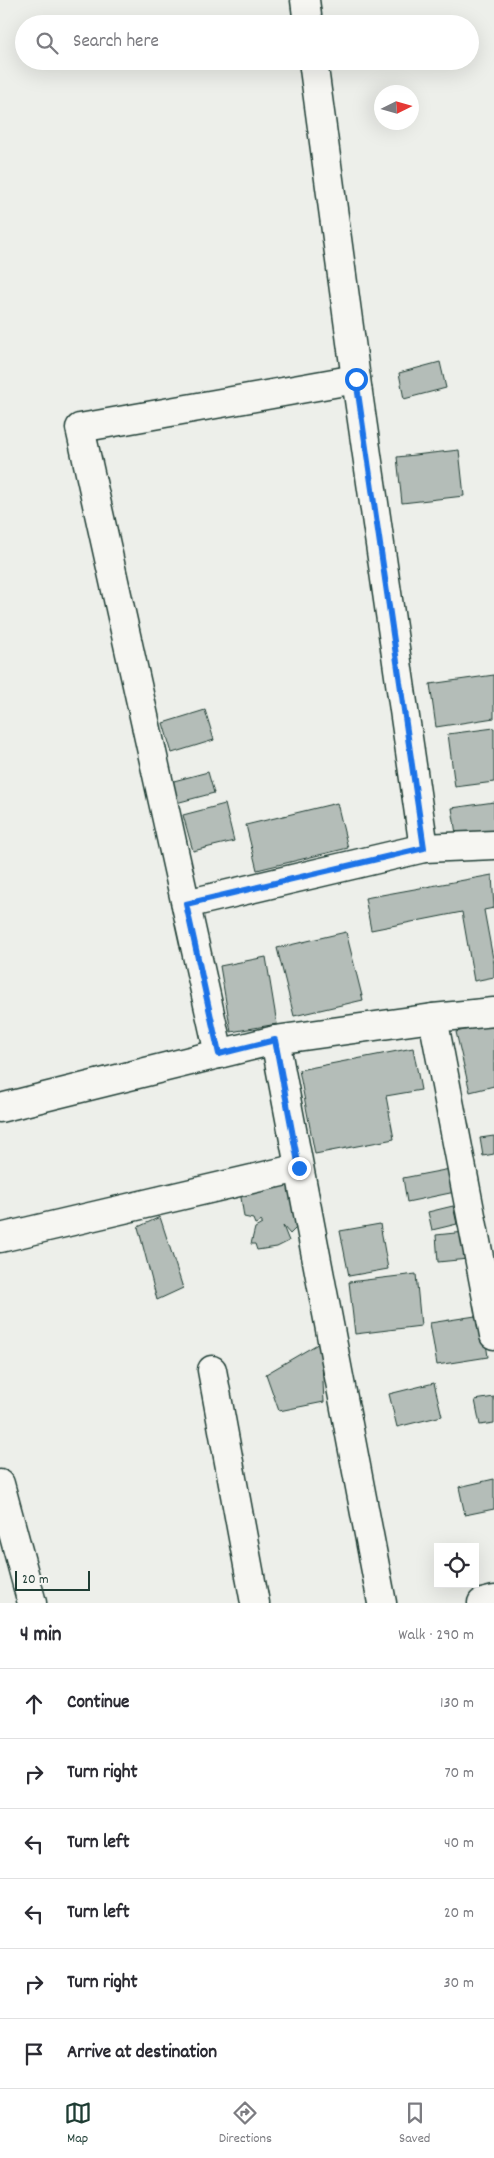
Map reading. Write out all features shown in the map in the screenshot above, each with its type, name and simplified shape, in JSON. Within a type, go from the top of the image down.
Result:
[{"type":"street","points":[[305,0],[307,15]]},
{"type":"street","points":[[314,70],[356,379],[424,848]]},
{"type":"street","points":[[219,1054],[80,428],[356,379]]},
{"type":"street","points":[[186,904],[424,848],[494,845]]},
{"type":"street","points":[[0,1108],[275,1040],[433,1018],[494,1012]]},
{"type":"street","points":[[433,1018],[494,1335]]},
{"type":"street","points":[[275,1040],[382,1603]]},
{"type":"street","points":[[0,1238],[299,1168]]},
{"type":"street","points":[[212,1370],[255,1603]]},
{"type":"street","points":[[0,1484],[32,1603]]},
{"type":"street","points":[[482,1603],[494,1600]]},
{"type":"building","points":[[440,362],[446,388],[404,399],[399,373]]},
{"type":"building","points":[[459,450],[464,496],[402,503],[397,457]]},
{"type":"building","points":[[494,675],[494,718],[436,727],[430,684]]},
{"type":"building","points":[[205,710],[214,740],[172,753],[163,723]]},
{"type":"building","points":[[494,728],[494,782],[455,787],[448,734]]},
{"type":"building","points":[[208,772],[214,793],[176,803],[170,782]]},
{"type":"building","points":[[494,802],[494,842],[458,847],[452,808]]},
{"type":"building","points":[[337,803],[348,848],[257,870],[246,825]]},
{"type":"building","points":[[225,804],[234,841],[193,851],[183,815]]},
{"type":"building","points":[[492,875],[494,908],[484,910],[494,964],[494,977],[474,981],[462,912],[371,930],[365,898]]},
{"type":"building","points":[[346,932],[363,1000],[294,1016],[277,948]]},
{"type":"building","points":[[266,957],[277,1024],[231,1032],[220,966]]},
{"type":"building","points":[[494,1023],[494,1086],[470,1092],[456,1032]]},
{"type":"building","points":[[413,1048],[421,1090],[386,1096],[394,1139],[315,1154],[299,1070]]},
{"type":"building","points":[[494,1136],[494,1154],[483,1156],[480,1138]]},
{"type":"building","points":[[450,1169],[455,1192],[407,1202],[403,1178]]},
{"type":"building","points":[[288,1179],[299,1225],[290,1234],[283,1226],[289,1241],[277,1247],[257,1250],[255,1244],[251,1244],[255,1228],[262,1224],[262,1221],[255,1224],[253,1219],[244,1217],[240,1191],[272,1189],[272,1181]]},
{"type":"building","points":[[453,1206],[457,1224],[432,1230],[428,1212]]},
{"type":"building","points":[[160,1217],[183,1288],[157,1300],[138,1227]]},
{"type":"building","points":[[380,1224],[388,1269],[349,1276],[340,1231]]},
{"type":"building","points":[[465,1232],[468,1259],[438,1262],[436,1235]]},
{"type":"building","points":[[416,1274],[421,1326],[355,1334],[349,1282]]},
{"type":"building","points":[[482,1315],[488,1357],[437,1365],[430,1323]]},
{"type":"building","points":[[321,1342],[324,1402],[279,1411],[266,1374]]},
{"type":"building","points":[[434,1383],[442,1416],[397,1427],[389,1394]]},
{"type":"building","points":[[494,1397],[494,1423],[480,1425],[475,1400]]},
{"type":"building","points":[[494,1479],[494,1509],[465,1515],[459,1487]]},
{"type":"route","points":[[299,1168],[275,1040],[219,1054],[186,904],[424,848],[356,379]]}]
